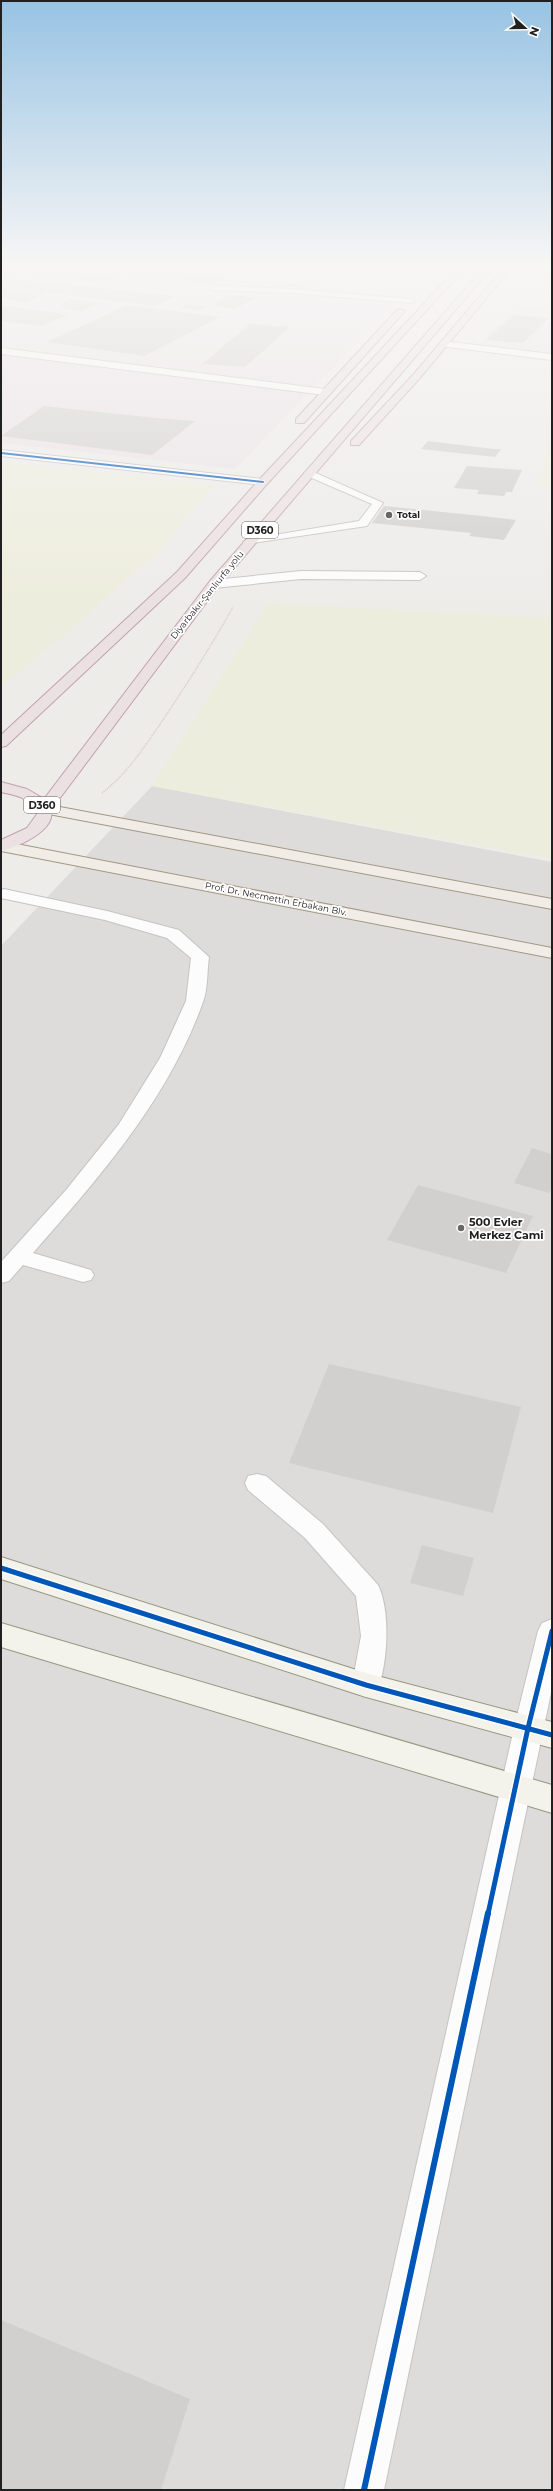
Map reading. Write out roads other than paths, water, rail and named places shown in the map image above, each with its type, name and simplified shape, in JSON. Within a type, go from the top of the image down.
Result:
[{"type":"highway","points":[[293,431],[336,380]]},
{"type":"highway","name":"D360","points":[[1,743],[181,575],[263,482],[357,380]]},
{"type":"highway","name":"Diyarbakır-Şanlıurfa yolu","points":[[44,809],[214,584],[389,380]]},
{"type":"highway","points":[[312,469],[352,446],[413,380]]},
{"type":"highway","points":[[263,482],[285,443]]},
{"type":"highway","name":"D360","points":[[1,787],[30,795],[39,801],[44,809],[44,820],[35,830],[21,839],[1,846]]},
{"type":"main road","points":[[44,809],[552,904]]},
{"type":"main road","name":"Prof. Dr. Necmettin Erbakan Blv.","points":[[1,846],[552,953]]},
{"type":"street","points":[[1,453],[263,482]]},
{"type":"street","points":[[1,1568],[366,1685],[540,1732]]},
{"type":"street","points":[[364,2490],[516,1788],[540,1732],[552,1631]]},
{"type":"street","points":[[1,1635],[552,1799]]},
{"type":"lane","points":[[232,380],[325,392]]},
{"type":"lane","points":[[249,542],[363,524],[378,503],[312,469]]},
{"type":"lane","points":[[214,584],[301,575],[420,576]]},
{"type":"lane","points":[[1,1276],[17,1256],[73,1195],[126,1126],[169,1058],[195,1000],[200,956],[173,934],[107,916],[4,894]]},
{"type":"lane","points":[[17,1256],[83,1275]]},
{"type":"lane","points":[[257,1482],[314,1531],[369,1592],[374,1636],[366,1685]]},
{"type":"place","name":"Total","points":[[389,515]]},
{"type":"place","name":"500 Evler Merkez Cami","points":[[461,1228]]}]
